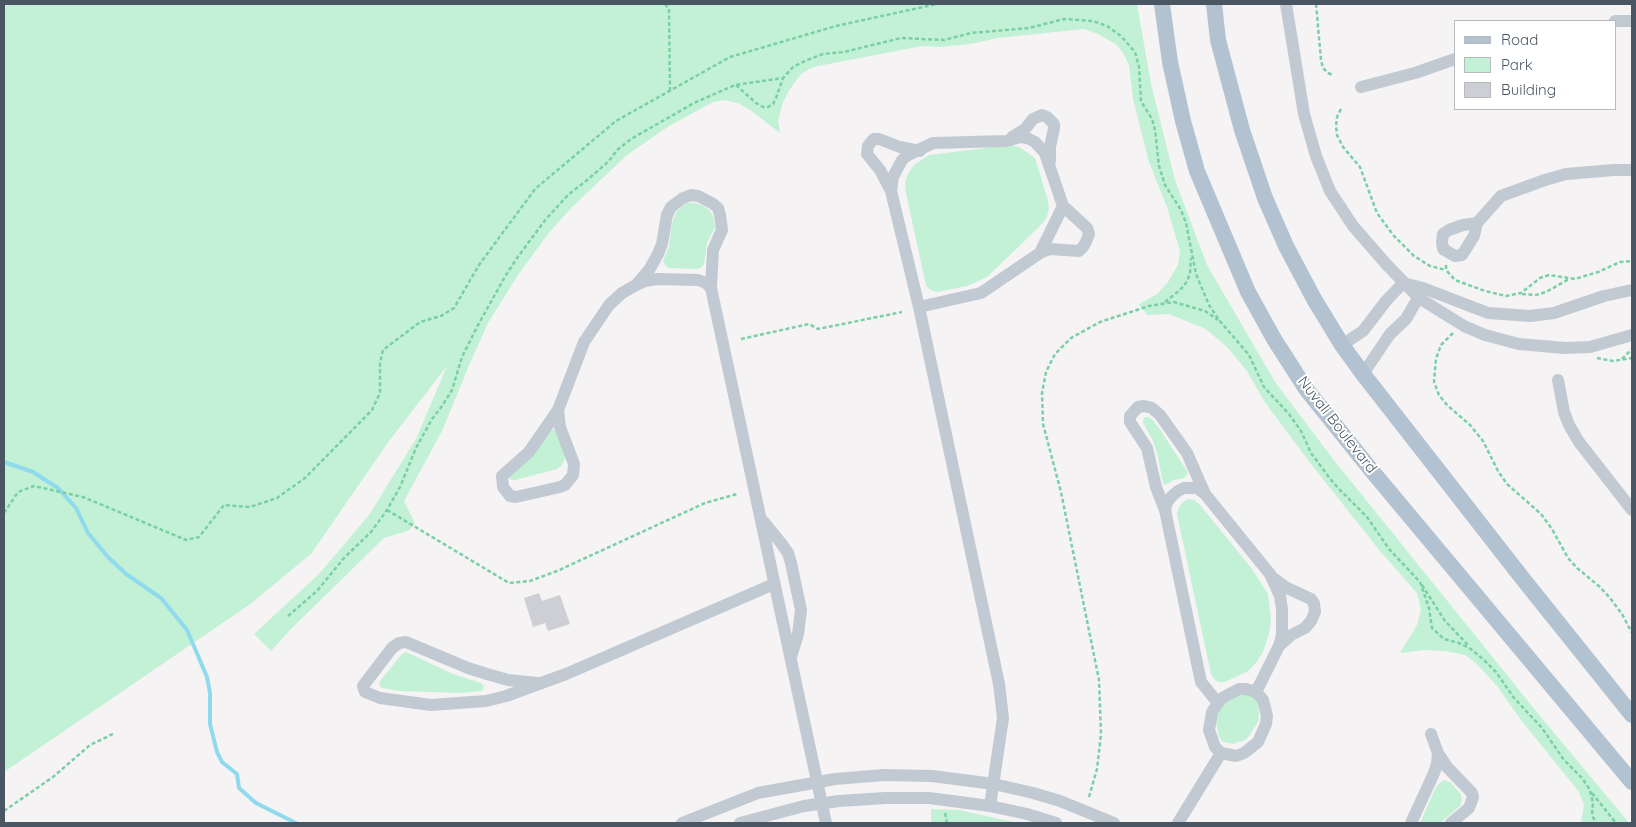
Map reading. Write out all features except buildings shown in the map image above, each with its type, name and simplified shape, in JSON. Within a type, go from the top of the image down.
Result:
[{"type":"main road","name":"Nuvali Boulevard","points":[[1162,4],[1170,62],[1183,121],[1197,171],[1248,292],[1274,339],[1306,389],[1372,471],[1632,782]]},
{"type":"main road","points":[[1214,4],[1220,49],[1242,130],[1266,198],[1286,246],[1314,299],[1342,345],[1363,374],[1522,579],[1632,715]]},
{"type":"street","points":[[1286,4],[1304,114],[1316,156],[1330,191],[1353,226],[1403,283],[1421,293],[1464,326],[1486,335],[1519,344],[1565,348],[1590,347],[1632,335]]},
{"type":"street","points":[[1616,21],[1632,21]]},
{"type":"street","points":[[1360,87],[1414,73],[1454,58]]},
{"type":"street","points":[[1006,141],[1018,134],[1033,119],[1042,115],[1047,117],[1054,124],[1049,155],[1051,168]]},
{"type":"street","points":[[891,191],[893,177],[902,160],[932,143],[1006,141],[1021,137],[1027,138],[1035,142],[1045,153],[1063,206],[1087,228],[1089,234],[1083,248],[1079,251],[1050,249],[1040,253],[981,293],[919,307]]},
{"type":"street","points":[[920,150],[900,147],[874,139],[868,146],[867,154],[880,170],[891,191],[919,307],[1000,684],[1003,718],[990,806]]},
{"type":"street","points":[[1477,223],[1501,196],[1545,180],[1566,174],[1589,171],[1632,170]]},
{"type":"street","points":[[558,410],[560,427],[574,464],[573,475],[560,487],[516,497],[510,496],[503,487],[502,476],[534,446],[558,410],[584,342],[609,305],[636,284],[649,270],[662,244],[667,215],[671,207],[683,198],[691,195],[698,196],[712,203],[718,208],[722,230],[713,250],[711,288],[826,823]]},
{"type":"street","points":[[1040,253],[1063,206]]},
{"type":"street","points":[[636,284],[658,279],[698,280],[706,283],[711,288]]},
{"type":"street","points":[[1342,345],[1363,331],[1386,301],[1403,283]]},
{"type":"street","points":[[1421,293],[1488,313],[1530,316],[1554,313],[1604,296],[1632,290]]},
{"type":"street","points":[[1363,374],[1390,334],[1406,319],[1421,293]]},
{"type":"street","points":[[1558,380],[1564,412],[1572,431],[1632,510]]},
{"type":"street","points":[[1205,494],[1187,453],[1160,415],[1152,408],[1138,406],[1130,416],[1130,422],[1147,448],[1156,488],[1164,510],[1201,682],[1218,703]]},
{"type":"street","points":[[1164,510],[1167,502],[1178,491],[1191,487],[1198,488],[1205,494],[1270,574],[1287,588],[1311,599],[1315,612],[1311,620],[1305,628],[1291,635],[1279,646]]},
{"type":"street","points":[[761,519],[788,553],[801,610],[790,659]]},
{"type":"street","points":[[1256,692],[1279,646],[1282,634],[1280,596],[1270,574]]},
{"type":"street","points":[[538,683],[508,680],[487,674],[406,642],[399,643],[392,648],[363,686],[365,692],[380,698],[431,705],[486,701],[506,696],[566,674],[774,584]]},
{"type":"street","points":[[1246,689],[1256,692],[1263,700],[1267,716],[1266,724],[1258,742],[1244,753],[1236,756],[1221,753],[1215,747],[1209,730],[1212,712],[1222,698],[1239,690],[1246,689]]},
{"type":"street","points":[[1431,734],[1438,753],[1447,767],[1472,792],[1473,798],[1469,808],[1451,823]]},
{"type":"street","points":[[1178,823],[1221,753]]},
{"type":"street","points":[[1411,823],[1434,773],[1438,753]]},
{"type":"street","points":[[682,823],[758,793],[817,782],[884,775],[932,776],[994,784],[1060,801],[1114,823]]},
{"type":"street","points":[[740,823],[794,808],[821,803],[885,798],[929,798],[990,806],[1056,823]]},
{"type":"path","points":[[665,4],[669,9],[670,90]]},
{"type":"path","points":[[4,514],[18,492],[34,486],[83,496],[186,540],[199,537],[224,505],[250,507],[277,498],[305,478],[372,410],[380,393],[380,363],[383,350],[420,322],[441,316],[454,308],[478,265],[535,189],[616,121],[730,57],[836,26],[937,4]]},
{"type":"path","points":[[1316,4],[1321,60],[1323,68],[1333,75]]},
{"type":"path","points":[[736,85],[756,103],[763,107],[768,107],[773,104],[783,78],[793,67],[823,54],[844,52],[901,38],[944,40],[971,33],[1029,28],[1064,19],[1093,21],[1107,26],[1121,36],[1135,52],[1139,67],[1140,101],[1152,119],[1157,141],[1159,166],[1165,185],[1181,210],[1186,223],[1196,274],[1209,305],[1219,320],[1249,355],[1264,387],[1289,414],[1328,476],[1367,517],[1389,549],[1420,582],[1445,621],[1496,672],[1514,698],[1542,728],[1564,760],[1582,778],[1598,803],[1616,823]]},
{"type":"path","points":[[288,616],[317,591],[344,558],[371,532],[387,510],[400,487],[416,448],[432,419],[452,390],[462,357],[506,275],[546,219],[568,195],[609,161],[617,150],[631,139],[694,103],[736,85],[783,78]]},
{"type":"path","points":[[1341,109],[1336,126],[1343,147],[1360,167],[1377,213],[1394,236],[1414,256],[1430,266],[1446,270],[1455,280],[1496,295],[1536,295],[1546,292],[1569,279]]},
{"type":"path","points":[[1164,303],[1186,283],[1190,274],[1191,254]]},
{"type":"path","points":[[1446,270],[1449,258]]},
{"type":"path","points":[[1521,294],[1540,278],[1549,275],[1569,279],[1584,277],[1620,262],[1632,261]]},
{"type":"path","points":[[1089,798],[1096,769],[1101,734],[1098,680],[1061,492],[1043,424],[1042,393],[1046,372],[1055,354],[1071,338],[1100,322],[1149,306],[1174,302],[1205,311],[1219,320]]},
{"type":"path","points":[[741,339],[809,324],[818,329],[902,312]]},
{"type":"path","points":[[1461,330],[1447,338],[1441,345],[1436,359],[1434,382],[1439,395],[1447,405],[1470,425],[1483,441],[1498,471],[1507,484],[1541,514],[1552,529],[1568,558],[1576,568],[1610,598],[1632,632]]},
{"type":"path","points":[[1621,360],[1632,349]]},
{"type":"path","points":[[387,510],[510,582],[530,581],[557,572],[705,503],[737,494]]},
{"type":"path","points":[[1420,582],[1429,608],[1432,628],[1444,639],[1471,649]]},
{"type":"path","points":[[4,811],[53,777],[90,745],[115,733]]},
{"type":"path","points":[[1590,790],[1593,803],[1592,814],[1596,823]]},
{"type":"path","points":[[945,814],[947,823]]},
{"type":"green space","points":[[4,4],[1137,4],[1151,84],[1175,180],[1207,265],[1275,382],[1333,459],[1629,823],[1581,823],[1584,805],[1579,792],[1521,720],[1497,686],[1477,664],[1465,655],[1445,651],[1424,650],[1400,653],[1417,625],[1421,610],[1417,593],[1380,551],[1311,464],[1264,401],[1247,371],[1227,347],[1206,329],[1169,314],[1147,315],[1139,304],[1157,294],[1168,282],[1178,265],[1180,251],[1167,207],[1149,162],[1133,99],[1129,65],[1117,45],[1098,34],[1084,29],[998,38],[970,44],[940,47],[922,46],[813,67],[801,74],[783,102],[778,121],[780,133],[740,104],[726,100],[713,102],[669,126],[627,155],[571,208],[548,234],[518,275],[488,323],[442,431],[404,501],[415,523],[410,530],[384,538],[271,651],[254,634],[319,574],[369,515],[416,439],[447,366],[389,441],[311,554],[249,605],[4,772]]},
{"type":"green space","points":[[1011,145],[1021,148],[1035,158],[1048,201],[1049,209],[1046,219],[987,277],[967,286],[937,292],[931,290],[927,287],[925,281],[906,193],[905,182],[908,174],[914,165],[929,155]]},
{"type":"green space","points":[[687,203],[702,205],[709,210],[713,216],[715,227],[707,243],[704,264],[701,268],[669,268],[663,261],[669,247],[672,223],[677,211]]},
{"type":"green space","points":[[1144,417],[1153,420],[1159,428],[1188,473],[1184,478],[1174,480],[1165,485],[1163,483],[1153,441],[1143,423]]},
{"type":"green space","points":[[552,429],[556,431],[565,453],[562,465],[557,469],[511,480],[509,477]]},
{"type":"green space","points":[[1188,499],[1195,500],[1200,505],[1252,569],[1268,594],[1271,619],[1269,634],[1263,652],[1248,671],[1225,682],[1218,682],[1211,674],[1177,514],[1179,507]]},
{"type":"green space","points":[[406,652],[453,674],[481,683],[484,689],[461,693],[399,691],[382,688],[379,685],[380,681],[402,654]]},
{"type":"green space","points":[[1235,694],[1250,694],[1257,702],[1259,713],[1258,722],[1249,736],[1245,740],[1233,744],[1223,742],[1219,737],[1216,722],[1218,713],[1224,703]]},
{"type":"green space","points":[[1443,780],[1450,782],[1460,793],[1462,799],[1460,806],[1440,823],[1420,823],[1436,787]]},
{"type":"green space","points":[[931,809],[959,810],[1018,823],[931,823]]},
{"type":"waterway","points":[[4,462],[33,472],[58,488],[76,508],[88,533],[108,557],[126,574],[161,598],[187,630],[207,677],[210,693],[210,724],[217,752],[222,762],[237,774],[239,788],[256,803],[296,823]]}]
